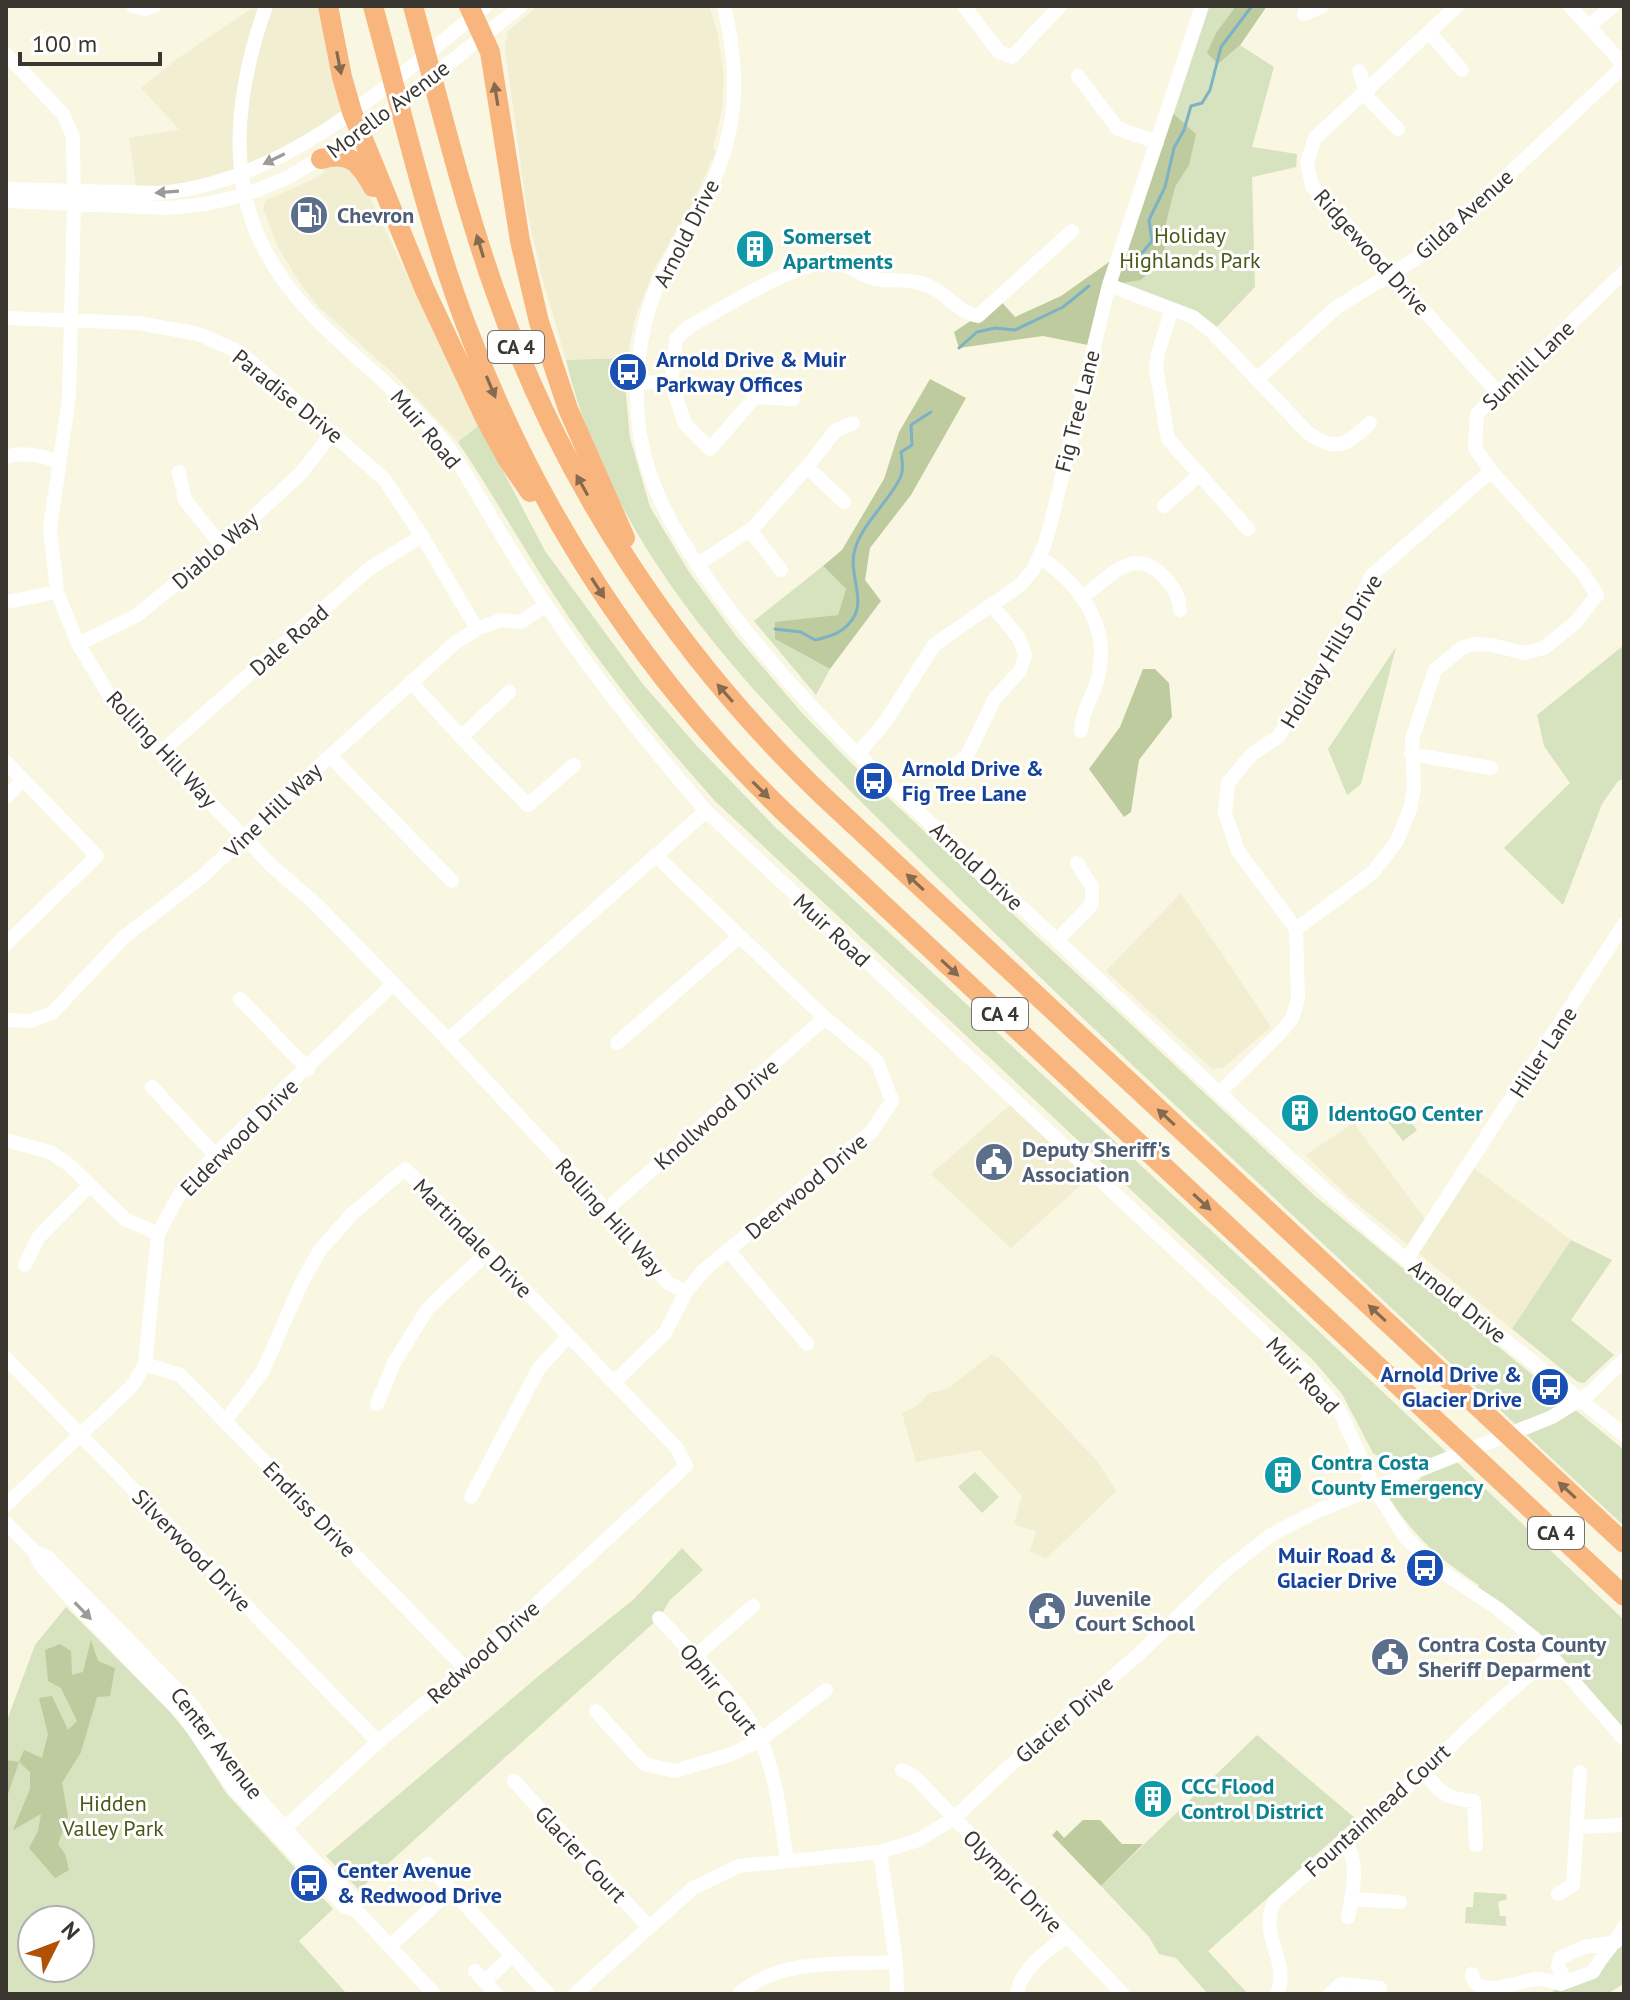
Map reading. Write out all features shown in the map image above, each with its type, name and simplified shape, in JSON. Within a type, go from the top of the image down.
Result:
[{"type":"highway","points":[[328,6],[352,112],[457,364],[519,478],[557,521]]},
{"type":"highway","name":"CA 4","points":[[373,6],[439,243],[466,324],[512,434],[557,521],[640,649],[760,789],[1624,1596]]},
{"type":"highway","name":"CA 4","points":[[413,6],[481,249],[517,350],[568,460],[637,576],[718,685],[806,780],[1624,1543]]},
{"type":"highway","points":[[476,9],[482,37],[490,52],[520,241],[539,322],[568,409],[624,536],[637,576]]},
{"type":"highway","points":[[321,159],[338,154],[349,157],[365,173],[378,197],[394,216]]},
{"type":"street","points":[[133,6],[146,9],[154,6]]},
{"type":"street","name":"Muir Road","points":[[266,6],[244,80],[240,116],[243,175],[245,195],[258,236],[287,287],[315,319],[391,387],[449,449],[546,605],[637,730],[706,811],[1314,1380],[1339,1410],[1375,1489],[1397,1525],[1421,1554],[1497,1608],[1552,1655],[1624,1739]]},
{"type":"street","name":"Morello Avenue","points":[[6,189],[168,208],[245,195],[287,178],[360,134],[521,6]]},
{"type":"street","name":"Arnold Drive","points":[[724,6],[731,35],[735,81],[726,148],[712,186],[662,273],[644,326],[637,382],[641,436],[648,469],[661,503],[697,565],[753,641],[858,754],[1315,1181],[1624,1435]]},
{"type":"street","points":[[964,6],[999,52],[1012,57],[1060,6]]},
{"type":"street","name":"Fig Tree Lane","points":[[858,754],[886,721],[934,645],[1020,585],[1039,557],[1050,526],[1109,285],[1202,6]]},
{"type":"street","points":[[1304,14],[1322,6]]},
{"type":"street","name":"Ridgewood Drive","points":[[1457,6],[1315,138],[1307,162],[1312,186],[1498,393]]},
{"type":"street","points":[[1570,6],[1624,66]]},
{"type":"street","points":[[1589,26],[1613,6]]},
{"type":"street","name":"Morello Avenue","points":[[6,201],[180,191],[243,175],[306,144],[352,112],[476,9]]},
{"type":"street","points":[[1429,32],[1462,70]]},
{"type":"street","name":"Rolling Hill Way","points":[[6,54],[63,114],[73,137],[69,397],[50,529],[57,592],[78,644],[108,693],[161,752],[274,868],[316,904],[448,1040],[606,1210],[668,1283],[686,1292]]},
{"type":"street","name":"Gilda Avenue","points":[[1258,378],[1337,307],[1425,253],[1624,66]]},
{"type":"street","points":[[1359,71],[1369,99],[1398,129]]},
{"type":"street","points":[[1078,76],[1118,129],[1157,142]]},
{"type":"street","points":[[793,399],[755,397],[710,449],[685,424],[671,383],[676,339],[690,326],[794,272],[827,261],[844,263],[880,281],[913,281],[932,287],[967,314],[978,316],[1072,231]]},
{"type":"street","name":"Sunhill Lane","points":[[1491,471],[1475,448],[1477,414],[1624,272]]},
{"type":"street","points":[[1109,285],[1193,317],[1258,378],[1308,433],[1324,444],[1340,445],[1355,437],[1370,423]]},
{"type":"street","points":[[1172,309],[1156,368],[1168,439],[1248,529]]},
{"type":"street","name":"Paradise Drive","points":[[6,318],[138,323],[199,334],[241,353],[384,479],[477,629]]},
{"type":"street","points":[[637,382],[671,383]]},
{"type":"street","points":[[697,565],[750,530],[835,431],[853,423]]},
{"type":"street","name":"Diablo Way","points":[[78,644],[136,616],[222,546],[301,473],[333,432]]},
{"type":"street","points":[[6,457],[36,455],[58,461]]},
{"type":"street","points":[[807,467],[844,502]]},
{"type":"street","points":[[1220,1092],[1292,1019],[1298,999],[1296,929],[1373,872],[1393,849],[1410,809],[1414,788],[1412,739],[1435,670],[1463,647],[1476,644],[1524,653],[1544,648],[1576,622],[1597,595],[1583,573],[1491,471]]},
{"type":"street","name":"Holiday Hills Drive","points":[[1296,929],[1238,851],[1225,813],[1228,783],[1251,755],[1279,736],[1339,642],[1372,575],[1491,471]]},
{"type":"street","points":[[179,472],[185,500],[222,546]]},
{"type":"street","points":[[1164,506],[1200,474]]},
{"type":"street","points":[[750,530],[781,570]]},
{"type":"street","name":"Dale Road","points":[[161,752],[370,568],[422,536]]},
{"type":"street","points":[[1039,557],[1061,571],[1084,596],[1098,627],[1101,648],[1099,675],[1083,710],[1081,731]]},
{"type":"street","points":[[1084,596],[1124,566],[1139,561],[1154,566],[1178,592],[1180,610]]},
{"type":"street","points":[[12,601],[57,592]]},
{"type":"street","name":"Vine Hill Way","points":[[6,1020],[30,1021],[52,1013],[124,937],[203,876],[455,643],[477,629],[501,620],[521,622],[546,605]]},
{"type":"street","points":[[952,767],[967,756],[995,698],[1020,671],[1025,655],[1019,638],[992,605]]},
{"type":"street","points":[[411,682],[528,805],[574,765]]},
{"type":"street","points":[[461,737],[509,692]]},
{"type":"street","points":[[1411,754],[1491,768]]},
{"type":"street","points":[[330,756],[452,881]]},
{"type":"street","points":[[6,762],[97,856],[6,944]]},
{"type":"street","points":[[6,797],[23,780]]},
{"type":"street","points":[[448,1040],[706,811]]},
{"type":"street","name":"Deerwood Drive","points":[[614,1382],[665,1333],[686,1292],[703,1271],[871,1132],[892,1101],[877,1061],[825,1018],[655,855]]},
{"type":"street","points":[[1057,940],[1092,904],[1092,887],[1077,863]]},
{"type":"street","name":"Hiller Lane","points":[[1407,1259],[1624,924]]},
{"type":"street","points":[[617,1043],[739,937]]},
{"type":"street","name":"Elderwood Drive","points":[[145,1364],[158,1234],[179,1195],[215,1155],[308,1069],[393,984]]},
{"type":"street","points":[[240,999],[308,1069]]},
{"type":"street","name":"Knollwood Drive","points":[[606,1210],[825,1018]]},
{"type":"street","points":[[152,1087],[215,1155]]},
{"type":"street","points":[[6,1140],[50,1152],[68,1164],[125,1219],[158,1234]]},
{"type":"street","name":"Martindale Drive","points":[[226,1420],[263,1371],[300,1286],[320,1250],[353,1213],[405,1169],[676,1447],[686,1466]]},
{"type":"street","points":[[25,1265],[38,1238],[89,1186]]},
{"type":"street","points":[[728,1250],[807,1344]]},
{"type":"street","points":[[377,1404],[394,1363],[428,1308],[488,1252]]},
{"type":"street","points":[[471,1497],[539,1368],[569,1336]]},
{"type":"street","name":"Silverwood Drive","points":[[6,1358],[378,1742]]},
{"type":"street","name":"Glacier Drive","points":[[575,1994],[693,1888],[739,1866],[880,1852],[918,1840],[953,1819],[1139,1654],[1249,1551],[1292,1523],[1552,1417],[1581,1400],[1624,1360]]},
{"type":"street","points":[[6,1505],[132,1386],[145,1364]]},
{"type":"street","name":"Endriss Drive","points":[[145,1364],[180,1375],[466,1669]]},
{"type":"street","name":"Redwood Drive","points":[[281,1831],[378,1742],[466,1669],[686,1466]]},
{"type":"street","name":"Center Avenue","points":[[6,1523],[34,1551],[40,1564],[74,1602],[184,1716],[227,1779],[281,1831],[345,1907],[356,1910],[434,1994]]},
{"type":"street","points":[[694,1657],[753,1606]]},
{"type":"street","name":"Ophir Court","points":[[659,1618],[735,1702],[760,1740],[778,1797],[787,1861]]},
{"type":"street","name":"Fountainhead Court","points":[[1277,1994],[1283,1980],[1268,1931],[1275,1901],[1552,1655]]},
{"type":"street","points":[[596,1711],[644,1764],[675,1771],[732,1754],[760,1740],[826,1690]]},
{"type":"street","name":"Olympic Drive","points":[[902,1770],[914,1776],[1123,1994]]},
{"type":"street","points":[[1423,1771],[1442,1794],[1451,1799],[1474,1801],[1476,1845]]},
{"type":"street","points":[[1558,1894],[1573,1885],[1580,1772]]},
{"type":"street","name":"Glacier Court","points":[[514,1781],[648,1926]]},
{"type":"street","points":[[1578,1827],[1624,1825]]},
{"type":"street","points":[[1345,1840],[1352,1853],[1355,1877],[1348,1917]]},
{"type":"street","points":[[880,1852],[896,1962],[897,1994]]},
{"type":"street","points":[[427,1864],[548,1994]]},
{"type":"street","points":[[390,1946],[451,1890]]},
{"type":"street","points":[[1351,1899],[1400,1902]]},
{"type":"street","points":[[1559,1987],[1593,1972],[1624,1927]]},
{"type":"street","points":[[1017,1994],[1018,1987],[1040,1956],[1067,1936]]},
{"type":"street","points":[[1559,1987],[1560,1958],[1584,1947],[1616,1942]]},
{"type":"street","points":[[496,1994],[480,1976],[512,1956]]},
{"type":"street","points":[[739,1994],[760,1977],[788,1967],[896,1962]]},
{"type":"street","points":[[1472,1974],[1473,1984],[1480,1991],[1491,1994],[1520,1982],[1541,1978],[1559,1987]]},
{"type":"street","points":[[1330,1994],[1341,1984],[1380,1988]]},
{"type":"shaded area","points":[[255,6],[322,6],[352,112],[243,175],[137,192],[129,138],[179,129],[141,88],[177,59]]},
{"type":"shaded area","points":[[538,6],[709,6],[717,30],[724,77],[722,108],[713,150],[716,151],[690,208],[654,269],[635,318],[627,358],[566,360],[542,277],[527,211],[505,48],[508,31]]},
{"type":"shaded area","points":[[342,165],[359,175],[479,425],[458,442],[399,379],[319,307],[301,285],[278,247],[263,208],[266,200],[310,181],[325,172],[323,168]]},
{"type":"shaded area","points":[[1181,893],[1271,1027],[1223,1068],[1212,1069],[1106,971]]},
{"type":"shaded area","points":[[1015,1101],[1093,1174],[1011,1248],[931,1174]]},
{"type":"shaded area","points":[[1354,1123],[1430,1226],[1470,1165],[1571,1240],[1512,1329],[1350,1198],[1305,1155]]},
{"type":"shaded area","points":[[991,1355],[1000,1358],[1098,1462],[1116,1491],[1046,1559],[1030,1551],[1036,1531],[1014,1524],[1022,1496],[980,1450],[916,1462],[902,1413],[917,1406],[929,1393],[948,1388]]},
{"type":"green space","name":"Holiday Highlands Park","points":[[1202,6],[1235,6],[1247,13],[1232,40],[1274,67],[1252,147],[1297,154],[1296,167],[1252,177],[1255,287],[1212,332],[1109,285]]},
{"type":"green space","points":[[1236,6],[1267,6],[1241,44],[1218,64],[1207,53],[1216,33]]},
{"type":"green space","points":[[1168,109],[1196,134],[1189,165],[1175,187],[1166,223],[1164,256],[1141,280],[1109,285],[1093,346],[1043,336],[959,348],[954,332],[998,298],[1015,317],[1061,296],[1119,255]]},
{"type":"green space","points":[[627,358],[625,385],[630,438],[650,507],[689,572],[736,636],[802,713],[849,761],[1316,1197],[1624,1450],[1624,1526],[1041,978],[856,797],[751,686],[702,628],[658,566],[620,502],[588,433],[566,360]]},
{"type":"green space","points":[[930,379],[966,398],[911,495],[870,548],[865,580],[881,601],[830,669],[775,639],[775,622],[838,615],[846,589],[823,566],[842,550],[884,479],[899,432]]},
{"type":"green space","points":[[479,425],[545,551],[642,683],[696,745],[774,826],[1257,1273],[1624,1620],[1624,1739],[1552,1655],[1475,1593],[1479,1585],[1440,1556],[1408,1524],[1389,1498],[1392,1491],[1421,1479],[1410,1461],[1395,1466],[1373,1453],[1342,1394],[1314,1361],[715,801],[640,712],[587,643],[541,575],[458,442]]},
{"type":"green space","points":[[823,566],[846,589],[838,615],[820,618],[775,639],[830,669],[816,695],[754,621]]},
{"type":"green space","points":[[1624,645],[1624,779],[1618,781],[1602,804],[1563,905],[1504,848],[1570,783],[1544,746],[1537,715]]},
{"type":"green space","points":[[1396,647],[1361,784],[1347,795],[1328,749]]},
{"type":"green space","points":[[1143,669],[1155,669],[1169,683],[1172,717],[1139,760],[1131,812],[1124,817],[1089,769],[1120,727]]},
{"type":"green space","points":[[1402,1111],[1417,1130],[1403,1141],[1388,1122]]},
{"type":"green space","points":[[1571,1240],[1612,1260],[1571,1320],[1614,1355],[1584,1383],[1578,1382],[1512,1329]]},
{"type":"green space","points":[[975,1472],[999,1497],[982,1513],[958,1487]]},
{"type":"green space","points":[[682,1548],[703,1570],[670,1600],[659,1618],[359,1890],[326,1856],[634,1599]]},
{"type":"green space","name":"Hidden Valley Park","points":[[66,1607],[170,1712],[189,1735],[226,1793],[333,1909],[299,1941],[347,1994],[6,1994],[6,1723],[35,1645]]},
{"type":"green space","points":[[91,1640],[98,1661],[115,1668],[110,1696],[97,1697],[81,1752],[62,1783],[68,1816],[58,1844],[65,1854],[69,1870],[55,1878],[29,1848],[38,1831],[41,1814],[13,1830],[30,1789],[30,1772],[19,1762],[24,1750],[42,1758],[48,1734],[39,1698],[52,1696],[68,1730],[77,1721],[61,1688],[48,1681],[45,1650],[60,1644],[71,1651],[72,1675],[83,1672]]},
{"type":"green space","points":[[1257,1735],[1356,1819],[1208,1951],[1248,1994],[1208,1994],[1176,1958],[1159,1954],[1149,1937],[1101,1886]]},
{"type":"green space","points":[[6,1760],[19,1762],[6,1800]]},
{"type":"green space","points":[[1083,1820],[1100,1820],[1122,1844],[1143,1844],[1101,1886],[1052,1835],[1057,1830],[1064,1838]]},
{"type":"green space","points":[[1474,1892],[1506,1894],[1507,1899],[1498,1902],[1500,1916],[1506,1916],[1506,1926],[1465,1923],[1466,1907],[1473,1907]]},
{"type":"green space","points":[[1624,1927],[1623,1984],[1607,1994],[1550,1994],[1561,1984],[1593,1972]]},
{"type":"waterway","points":[[1138,258],[1152,241],[1149,220],[1165,187],[1174,148],[1184,130],[1191,106],[1202,103],[1210,90],[1221,47],[1252,6]]},
{"type":"waterway","points":[[959,348],[977,332],[995,328],[1015,330],[1063,307],[1089,286]]},
{"type":"waterway","points":[[775,629],[801,632],[815,640],[838,632],[851,621],[858,600],[853,566],[855,549],[864,530],[901,476],[901,452],[912,445],[911,425],[931,412]]},
{"type":"place","name":"Chevron","points":[[309,215]]},
{"type":"place","name":"Somerset Apartments","points":[[755,249]]},
{"type":"place","name":"Arnold Drive & Muir Parkway Offices","points":[[628,372]]},
{"type":"place","name":"Arnold Drive & Fig Tree Lane","points":[[874,781]]},
{"type":"place","name":"IdentoGO Center","points":[[1300,1113]]},
{"type":"place","name":"Deputy Sheriff's Association","points":[[994,1162]]},
{"type":"place","name":"Arnold Drive & Glacier Drive","points":[[1550,1387]]},
{"type":"place","name":"Contra Costa County Emergency","points":[[1283,1475]]},
{"type":"place","name":"Muir Road & Glacier Drive","points":[[1425,1568]]},
{"type":"place","name":"Juvenile Court School","points":[[1047,1611]]},
{"type":"place","name":"Contra Costa County Sheriff Deparment","points":[[1390,1657]]},
{"type":"place","name":"CCC Flood Control District","points":[[1153,1799]]},
{"type":"place","name":"Center Avenue & Redwood Drive","points":[[309,1883]]}]
